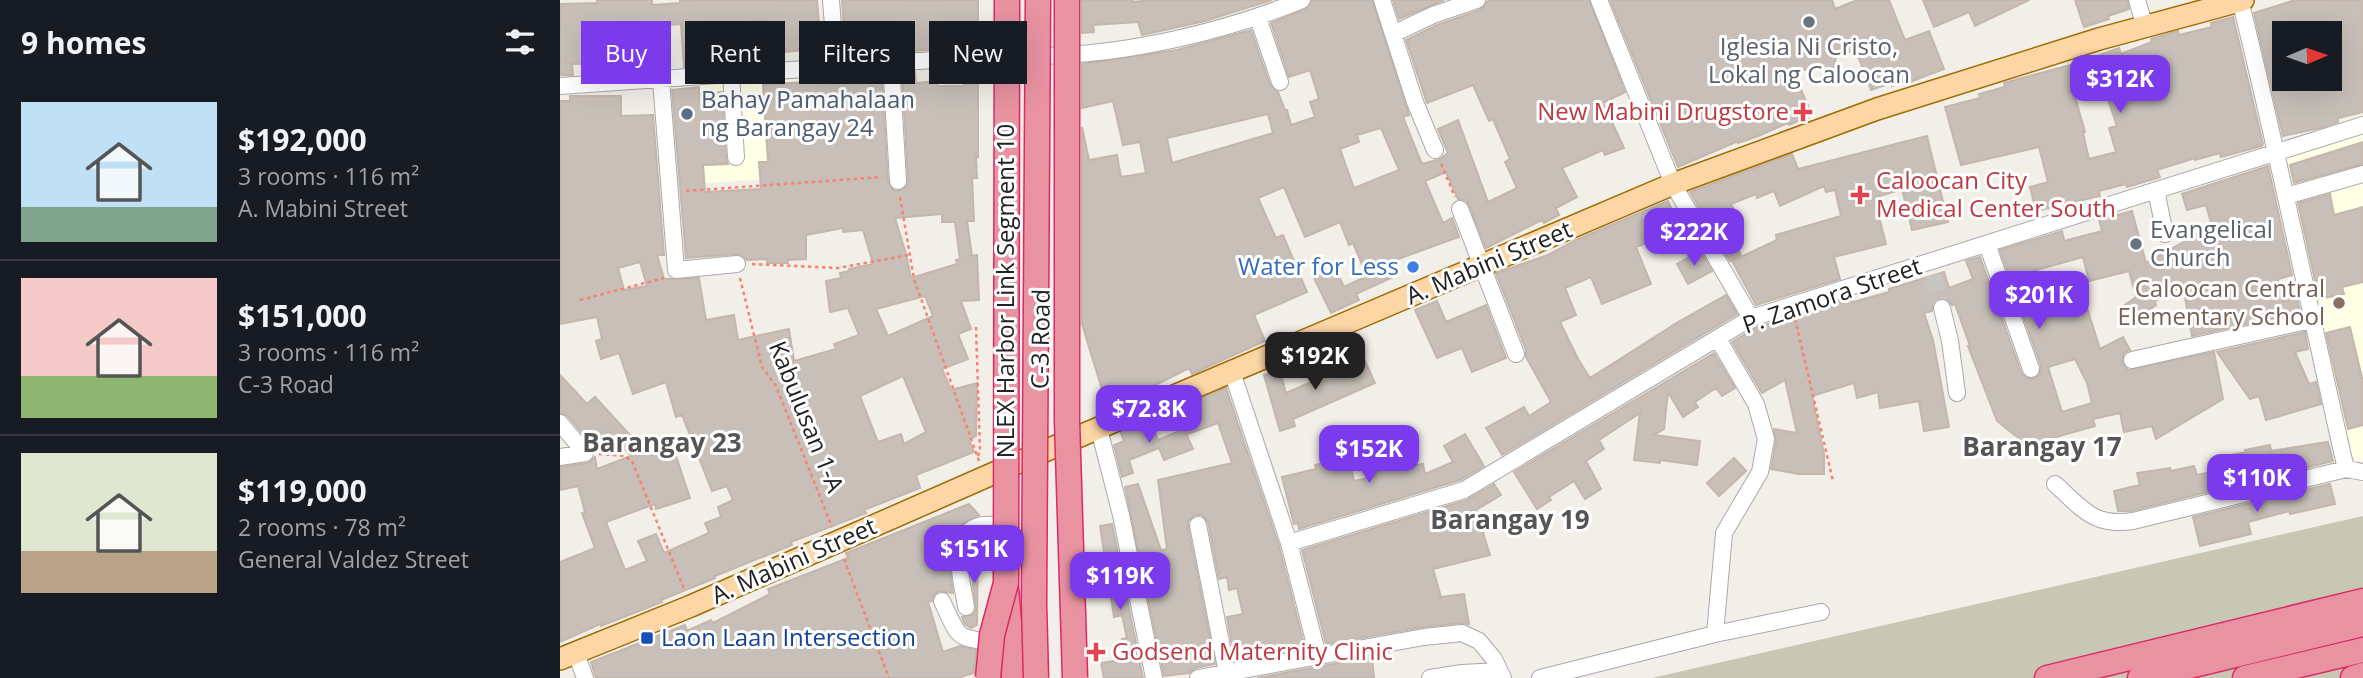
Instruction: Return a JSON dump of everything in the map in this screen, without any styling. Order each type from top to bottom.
[{"type":"highway","name":"NLEX Harbor Link Segment 10","points":[[1005,0],[1005,21]]},
{"type":"highway","name":"NLEX Harbor Link Segment 10","points":[[1036,678],[1034,604],[1038,0]]},
{"type":"highway","points":[[1067,0],[1068,421],[1075,678]]},
{"type":"highway","name":"NLEX Harbor Link Segment 10","points":[[1006,84],[1006,583]]},
{"type":"highway","points":[[988,678],[992,635],[1006,583]]},
{"type":"highway","points":[[1006,583],[1014,678]]},
{"type":"highway","points":[[2047,678],[2363,601]]},
{"type":"highway","points":[[2140,678],[2363,624]]},
{"type":"highway","points":[[2245,678],[2363,650]]},
{"type":"highway","points":[[2353,678],[2363,675]]},
{"type":"main road","name":"C-3 Road","points":[[1036,678],[1044,0]]},
{"type":"main road","name":"A. Mabini Street","points":[[568,656],[691,606],[1040,453],[1673,184],[1870,111],[2099,39],[2241,0]]},
{"type":"main road","name":"C-3 Road","points":[[1000,678],[1000,525],[992,474],[1005,84]]},
{"type":"street","points":[[831,0],[833,21]]},
{"type":"street","points":[[1044,56],[1091,55],[1222,28],[1258,18],[1302,0]]},
{"type":"street","points":[[1382,0],[1415,102],[1435,150]]},
{"type":"street","points":[[1393,34],[1433,15],[1477,0]]},
{"type":"street","points":[[1599,0],[1673,184],[1751,318]]},
{"type":"street","points":[[2137,0],[2145,27]]},
{"type":"street","points":[[2241,0],[2346,469]]},
{"type":"street","points":[[1258,18],[1280,82]]},
{"type":"street","points":[[560,86],[594,84]]},
{"type":"street","points":[[661,84],[676,270],[737,264]]},
{"type":"street","points":[[732,84],[736,157]]},
{"type":"street","points":[[892,84],[898,178]]},
{"type":"street","name":"P. Zamora Street","points":[[1289,543],[1464,490],[1751,318],[1931,269],[1987,244],[2363,125]]},
{"type":"street","points":[[2286,196],[2363,174]]},
{"type":"street","points":[[2156,190],[2165,234]]},
{"type":"street","points":[[1460,209],[1516,354]]},
{"type":"street","points":[[1987,244],[2031,369]]},
{"type":"street","points":[[1942,308],[1950,341],[1957,393]]},
{"type":"street","points":[[2133,360],[2311,320]]},
{"type":"street","points":[[1715,634],[1724,533],[1760,472],[1766,439],[1756,404],[1717,339]]},
{"type":"street","points":[[1233,372],[1289,543],[1318,656]]},
{"type":"street","points":[[560,423],[585,453]]},
{"type":"street","points":[[1100,429],[1121,515],[1154,678]]},
{"type":"street","points":[[560,457],[585,453]]},
{"type":"street","points":[[2055,484],[2093,517],[2113,524],[2133,522],[2346,469],[2363,472]]},
{"type":"street","points":[[966,607],[958,549],[977,526],[1000,525]]},
{"type":"street","points":[[1198,525],[1227,676]]},
{"type":"street","points":[[942,601],[957,634],[963,638],[1000,643]]},
{"type":"street","points":[[1540,678],[1715,634],[1821,612]]},
{"type":"street","points":[[1198,678],[1285,671],[1318,656],[1462,633],[1479,641],[1494,659],[1501,674],[1462,673],[1430,678]]},
{"type":"street","points":[[568,656],[585,678]]},
{"type":"path","points":[[1435,150],[1460,209]]},
{"type":"path","points":[[669,192],[898,178],[914,279],[977,457],[992,474]]},
{"type":"path","points":[[737,264],[838,268],[909,255]]},
{"type":"path","name":"Kabulusan 1-A","points":[[737,264],[762,367],[776,386],[889,678]]},
{"type":"path","points":[[580,300],[667,277],[676,270]]},
{"type":"path","points":[[1792,305],[1833,481]]},
{"type":"path","points":[[976,327],[977,457]]},
{"type":"path","points":[[585,453],[631,458],[691,606]]},
{"type":"shaded area","points":[[799,76],[799,84],[886,84],[891,172],[705,183],[699,84],[785,84],[785,78]]},
{"type":"shaded area","name":"Caloocan Central Elementary School","points":[[2363,132],[2363,467],[2345,449],[2284,157]]},
{"type":"shaded area","points":[[2363,516],[2363,678],[1652,678]]},
{"type":"building","points":[[597,0],[652,0],[652,5],[680,3],[680,0],[817,0],[819,21],[799,21],[799,50],[785,52],[785,21],[685,21],[684,67],[681,24],[671,25],[671,21],[581,21],[581,64],[572,64],[573,75],[560,75],[560,4],[597,3]]},
{"type":"building","points":[[842,0],[978,0],[978,21],[929,21],[929,50],[915,51],[915,21],[844,21]]},
{"type":"building","points":[[1082,0],[1272,0],[1205,21],[1142,35],[1138,22],[1093,25],[1094,32],[1082,33]]},
{"type":"building","points":[[1312,0],[1372,0],[1409,115],[1403,117],[1422,164],[1440,159],[1448,153],[1438,129],[1458,120],[1488,202],[1517,188],[1505,162],[1510,159],[1493,119],[1489,121],[1473,85],[1427,103],[1406,40],[1437,25],[1480,10],[1489,0],[1589,0],[1625,92],[1603,103],[1624,148],[1605,155],[1603,150],[1562,168],[1577,197],[1556,208],[1559,215],[1544,223],[1542,220],[1486,248],[1469,205],[1466,200],[1458,199],[1446,172],[1425,181],[1443,223],[1452,218],[1459,237],[1387,263],[1393,277],[1356,294],[1359,300],[1331,313],[1314,278],[1335,268],[1344,287],[1367,276],[1353,243],[1349,245],[1340,222],[1305,237],[1284,187],[1258,198],[1276,238],[1283,235],[1307,292],[1254,315],[1265,341],[1192,374],[1189,368],[1108,409],[1082,324],[1082,127],[1089,160],[1117,155],[1121,177],[1146,173],[1140,142],[1123,145],[1113,101],[1082,108],[1082,64],[1177,50],[1251,30],[1270,85],[1278,92],[1291,125],[1315,117],[1310,102],[1319,99],[1310,70],[1289,77],[1271,23],[1306,9]],"holes":[[[1268,114],[1273,133],[1172,163],[1167,138]],[[1381,128],[1399,170],[1354,188],[1340,149],[1359,142],[1357,135]]]},
{"type":"building","points":[[1393,0],[1444,0],[1399,19]]},
{"type":"building","points":[[1610,0],[1832,0],[1835,9],[1857,0],[1889,0],[1905,40],[1929,31],[1944,69],[1910,82],[1909,80],[1892,86],[1891,83],[1871,90],[1855,48],[1836,57],[1830,73],[1812,67],[1808,70],[1792,69],[1812,115],[1738,141],[1678,167]]},
{"type":"building","points":[[1923,0],[2029,0],[1975,26],[1969,12],[1934,27]]},
{"type":"building","points":[[2075,0],[2127,0],[2129,9],[2084,27]]},
{"type":"building","points":[[2295,0],[2363,0],[2363,112],[2338,118],[2338,122],[2320,128],[2283,136],[2272,91],[2342,91],[2342,21],[2272,21],[2272,89],[2254,13]]},
{"type":"building","points":[[2233,17],[2262,146],[2221,157],[2220,153],[2195,158],[2157,170],[2160,177],[2127,187],[2126,184],[2099,191],[2100,196],[2036,211],[2030,187],[2048,182],[2039,147],[1961,165],[1945,107],[1980,98],[1979,94],[2005,87],[2004,83],[2074,64],[2077,77],[2070,79],[2085,132],[2083,133],[2089,159],[2116,152],[2109,128],[2117,126],[2094,57],[2119,48],[2121,54],[2152,42],[2151,39],[2178,31],[2179,35],[2212,27],[2211,23]]},
{"type":"building","points":[[915,72],[916,83],[964,86],[978,84],[977,178],[972,178],[974,221],[967,221],[972,256],[977,255],[979,300],[961,301],[971,329],[958,334],[968,359],[942,369],[951,390],[977,383],[976,436],[969,440],[974,452],[916,475],[920,488],[864,510],[866,513],[791,542],[792,545],[715,576],[661,600],[662,602],[601,626],[600,624],[560,642],[560,562],[595,548],[582,513],[585,512],[578,486],[560,490],[560,467],[587,463],[595,457],[597,469],[631,456],[608,431],[593,446],[568,416],[560,413],[560,375],[587,404],[595,397],[639,445],[669,435],[690,498],[656,509],[655,504],[606,522],[625,570],[647,561],[638,541],[656,534],[664,553],[709,533],[705,523],[721,517],[718,507],[733,500],[727,486],[712,491],[682,415],[676,417],[666,382],[633,394],[619,353],[601,359],[596,341],[602,339],[597,317],[560,324],[560,101],[570,101],[570,96],[621,96],[621,116],[653,115],[664,255],[657,255],[664,279],[699,278],[706,320],[734,315],[738,340],[789,329],[794,361],[836,349],[834,344],[859,335],[848,308],[830,312],[826,281],[841,278],[840,273],[849,269],[873,264],[863,230],[843,232],[843,228],[806,235],[806,259],[787,260],[788,263],[767,263],[767,259],[747,260],[737,254],[686,258],[672,90],[699,87],[699,94],[722,92],[728,164],[703,165],[705,192],[761,189],[759,162],[768,162],[763,85],[799,82],[882,84],[888,182],[893,190],[899,191],[907,186],[908,180],[903,84],[915,84]],"holes":[[[942,214],[942,222],[955,222],[960,259],[956,260],[957,264],[911,278],[895,218]],[[640,262],[647,286],[624,290],[618,268]],[[925,296],[933,316],[888,336],[876,309]],[[903,376],[926,432],[904,444],[901,434],[878,442],[860,396]]]},
{"type":"building","points":[[1927,136],[1948,222],[1912,230],[1902,189],[1874,198],[1886,244],[1834,257],[1840,279],[1756,305],[1732,261],[1777,240],[1776,235],[1841,216],[1835,190],[1826,192],[1824,186],[1780,206],[1774,191],[1757,198],[1756,194],[1731,204],[1736,213],[1723,221],[1741,255],[1730,261],[1690,192],[1792,154],[1798,169]]},
{"type":"building","points":[[2363,142],[2363,164],[2294,183],[2290,165]]},
{"type":"building","points":[[2268,166],[2292,275],[2278,279],[2283,301],[2297,298],[2300,312],[2192,336],[2183,286],[2155,301],[2156,305],[2132,322],[2122,307],[2136,297],[2129,271],[2089,281],[2083,257],[2033,271],[2046,311],[2084,298],[2100,349],[2123,337],[2130,350],[2124,353],[2122,362],[2128,370],[2214,352],[2223,399],[2156,439],[2152,426],[2124,432],[2120,413],[2093,419],[2095,426],[2027,445],[1997,421],[1955,304],[1940,298],[1934,301],[1932,311],[1924,313],[1933,340],[1949,427],[1924,431],[1919,401],[1880,408],[1878,392],[1857,398],[1854,383],[1812,396],[1824,454],[1824,474],[1798,474],[1771,469],[1776,441],[1774,429],[1797,433],[1785,380],[1762,393],[1732,342],[1755,328],[1852,297],[1854,302],[1889,292],[1889,289],[1944,272],[1949,288],[1973,279],[1966,261],[1980,257],[2021,372],[2025,377],[2034,379],[2039,375],[2041,366],[2000,250],[2062,231],[2064,241],[2102,231],[2099,220],[2132,211],[2146,263],[2212,226],[2206,205],[2187,210],[2182,194]],"holes":[[[2075,359],[2087,383],[2092,403],[2062,412],[2048,367]]]},
{"type":"building","points":[[2330,194],[2334,215],[2363,207],[2363,282],[2342,287],[2344,294],[2319,299],[2298,203]]},
{"type":"building","points":[[1668,201],[1678,225],[1648,237],[1650,242],[1636,247],[1651,284],[1602,304],[1591,277],[1565,288],[1576,315],[1560,322],[1578,359],[1590,378],[1726,295],[1737,314],[1502,455],[1486,428],[1524,407],[1529,416],[1551,402],[1526,357],[1526,350],[1496,273],[1548,255],[1576,240]]},
{"type":"building","points":[[1700,251],[1712,271],[1688,284],[1677,264]]},
{"type":"building","points":[[1437,301],[1446,322],[1486,305],[1506,358],[1472,372],[1462,348],[1437,358],[1415,310]]},
{"type":"building","points":[[2350,327],[2363,382],[2363,425],[2348,429],[2326,333]]},
{"type":"building","points":[[2305,332],[2308,349],[2295,352],[2309,384],[2316,382],[2321,404],[2266,420],[2259,396],[2250,399],[2217,352]]},
{"type":"building","points":[[1714,353],[1735,388],[1722,396],[1716,388],[1695,402],[1698,407],[1683,417],[1668,392],[1664,429],[1654,435],[1700,441],[1697,465],[1634,460],[1640,413],[1599,440],[1604,449],[1586,461],[1601,489],[1585,499],[1574,481],[1549,497],[1551,500],[1537,509],[1514,472]]},
{"type":"building","points":[[1364,359],[1375,383],[1293,419],[1295,426],[1280,431],[1264,375],[1280,371],[1286,393]]},
{"type":"building","points":[[1226,388],[1279,546],[1305,648],[1235,661],[1227,617],[1243,614],[1237,588],[1229,590],[1227,577],[1219,579],[1208,522],[1202,515],[1195,515],[1188,521],[1188,527],[1215,664],[1195,668],[1189,673],[1164,676],[1125,487],[1138,484],[1161,550],[1167,549],[1158,480],[1232,463],[1218,423],[1188,434],[1179,408]]},
{"type":"building","points":[[1150,421],[1158,440],[1184,429],[1193,449],[1164,460],[1159,448],[1129,460],[1133,473],[1122,477],[1114,445],[1124,441],[1121,433]]},
{"type":"building","points":[[1465,434],[1484,466],[1460,480],[1299,529],[1298,523],[1294,524],[1282,477],[1316,469],[1315,465],[1349,458],[1354,481],[1376,476],[1375,472],[1423,464],[1425,474],[1453,462],[1444,446]]},
{"type":"building","points":[[2328,442],[2333,461],[2131,511],[2118,511],[2114,491],[2140,485],[2137,473],[2170,468],[2171,471],[2194,466],[2197,475],[2222,470],[2220,457],[2246,452],[2245,450],[2270,445],[2271,451]]},
{"type":"building","points":[[1734,458],[1746,471],[1719,496],[1707,483]]},
{"type":"building","points":[[1494,484],[1501,495],[1476,510],[1490,555],[1433,569],[1441,597],[1464,594],[1469,624],[1423,627],[1326,644],[1302,550],[1467,500]]},
{"type":"building","points":[[2330,484],[2335,504],[2290,514],[2290,511],[2248,522],[2251,534],[2200,546],[2193,517]]},
{"type":"building","points":[[969,504],[979,515],[960,526],[954,535],[949,563],[953,593],[938,591],[932,601],[928,602],[943,652],[960,646],[976,650],[974,673],[957,678],[596,678],[591,662],[685,625],[687,631],[711,620],[713,623],[770,594],[768,589],[848,558],[846,553]]},
{"type":"building","points":[[1112,524],[1143,678],[1104,678],[1101,663],[1126,659],[1122,639],[1127,638],[1122,615],[1114,617],[1100,526]]},
{"type":"building","points":[[978,538],[977,625],[971,628],[965,624],[962,617],[972,615],[976,610],[970,562],[972,545]]},
{"type":"building","points":[[1372,657],[1374,678],[1257,678]]},
{"type":"tunnel","points":[[1933,275],[1942,308]]},
{"type":"place","name":"Iglesia Ni Cristo, Lokal ng Caloocan","points":[[1809,22]]},
{"type":"place","name":"New Mabini Drugstore","points":[[1803,112]]},
{"type":"place","name":"Bahay Pamahalaan ng Barangay 24","points":[[687,114]]},
{"type":"place","name":"Caloocan City Medical Center South","points":[[1860,195]]},
{"type":"place","name":"Evangelical Church","points":[[2136,244]]},
{"type":"place","name":"Water for Less","points":[[1413,267]]},
{"type":"place","name":"Caloocan Central Elementary School","points":[[2339,303]]},
{"type":"place","name":"Laon Laan Intersection","points":[[647,638]]},
{"type":"place","name":"Godsend Maternity Clinic","points":[[1096,652]]},
{"type":"district","name":"Barangay 23","points":[[662,443]]},
{"type":"district","name":"Barangay 17","points":[[2042,447]]},
{"type":"district","name":"Barangay 19","points":[[1510,520]]}]
